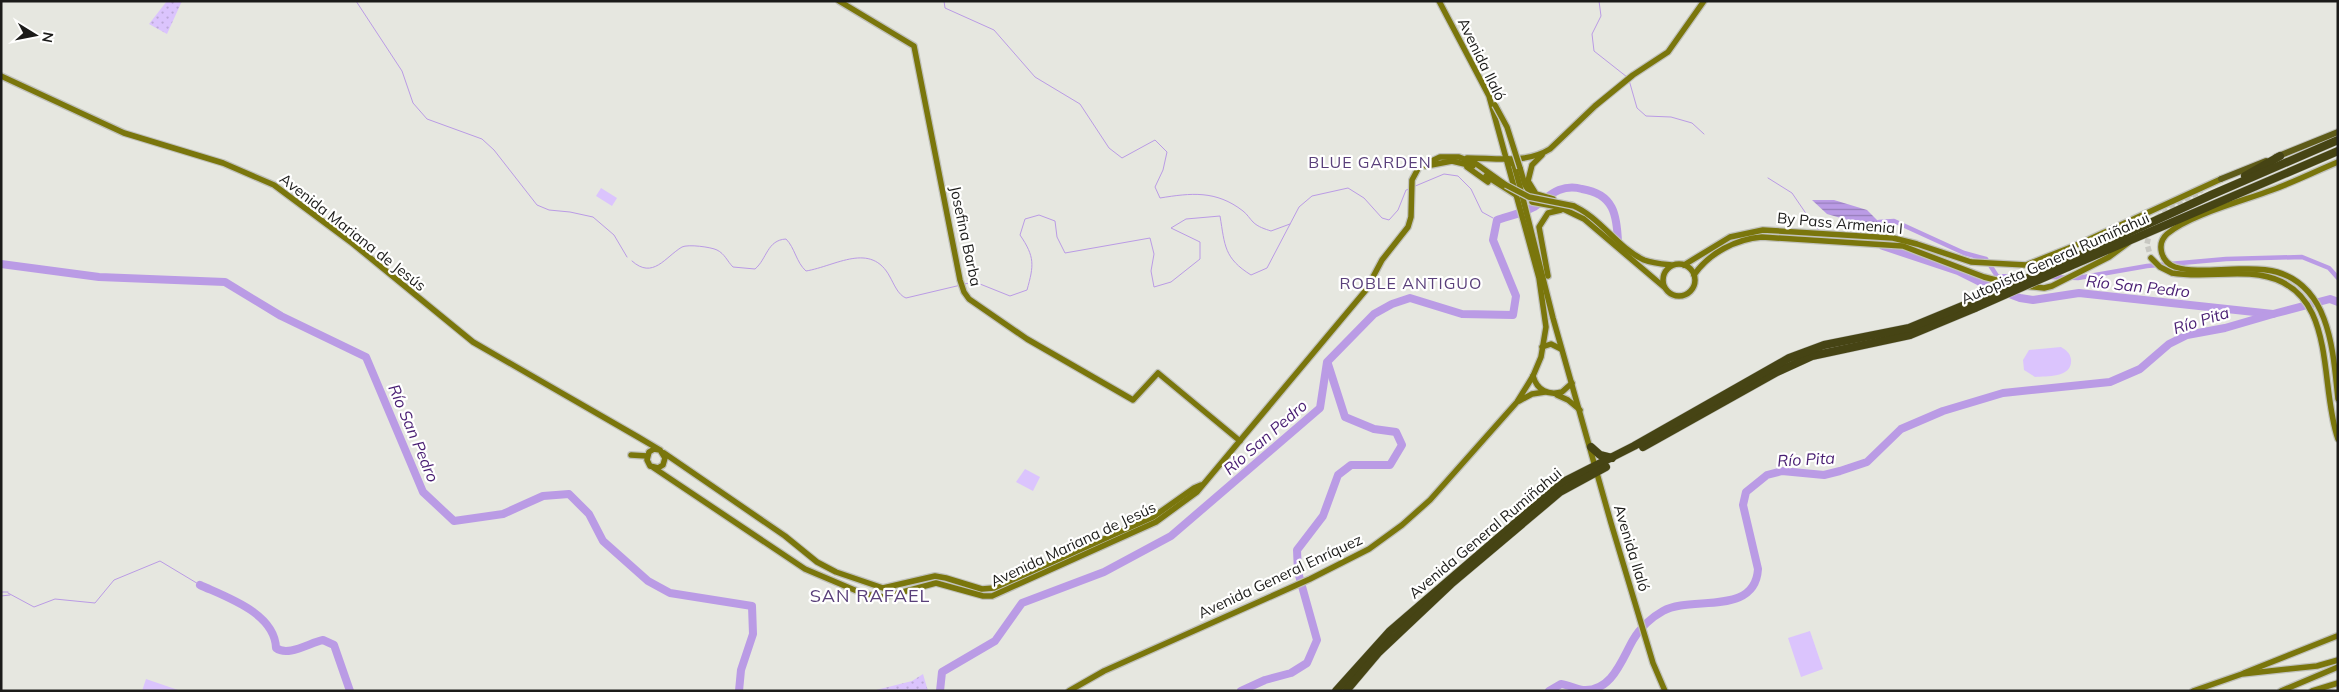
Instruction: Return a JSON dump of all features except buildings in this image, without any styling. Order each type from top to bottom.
[{"type":"highway","name":"Autopista General Rumiñahui","points":[[1777,368],[1821,353],[1910,334],[2068,264],[2211,195],[2338,140]]},
{"type":"highway","name":"Autopista General Rumiñahui","points":[[2068,264],[2136,238],[2338,150]]},
{"type":"highway","points":[[2211,195],[2280,156]]},
{"type":"highway","name":"Autopista General Rumiñahui","points":[[1777,368],[1817,347],[1909,328],[1974,305]]},
{"type":"highway","name":"Avenida General Rumiñahui","points":[[1346,691],[1379,652],[1451,584],[1560,492],[1612,458],[1777,368]]},
{"type":"highway","name":"Avenida General Rumiñahui","points":[[1336,691],[1384,637],[1468,562],[1558,486],[1597,468],[1777,368]]},
{"type":"highway","points":[[1591,447],[1600,455],[1612,458]]},
{"type":"main road","name":"Josefina Barba","points":[[839,1],[914,46],[960,280],[962,289],[969,299],[1027,339],[1134,400],[1158,373],[1240,441]]},
{"type":"main road","name":"Avenida Ilaló","points":[[1439,1],[1489,96],[1562,350]]},
{"type":"main road","points":[[1413,177],[1431,164],[1452,161],[1474,165],[1521,198],[1566,210],[1590,224],[1670,294],[1684,296],[1692,290],[1694,276],[1692,270],[1684,265],[1671,266],[1639,257],[1593,217],[1574,206],[1540,196],[1531,188],[1528,181],[1529,170],[1543,154],[1559,142],[1595,106],[1633,75],[1668,52],[1704,1]]},
{"type":"main road","name":"Avenida Mariana de Jesús","points":[[1,76],[124,132],[223,163],[274,185],[352,243],[473,342],[662,451],[785,536],[817,562],[836,572],[882,588],[937,576],[988,589],[1153,517],[1194,488],[1203,485]]},
{"type":"main road","points":[[1489,96],[1496,105],[1507,127],[1525,185],[1538,200]]},
{"type":"main road","points":[[2219,180],[2338,132]]},
{"type":"main road","points":[[1413,177],[1419,166],[1434,158],[1451,156],[1463,158],[1525,159],[1543,154]]},
{"type":"main road","points":[[1463,158],[1515,192],[1538,200],[1574,206]]},
{"type":"main road","points":[[2338,162],[2188,222],[2172,231],[2161,244],[2161,253],[2170,265],[2184,269],[2270,270],[2289,277],[2304,288],[2330,336],[2338,400]]},
{"type":"main road","points":[[1431,164],[1454,163],[1466,166],[1506,195],[1521,203]]},
{"type":"main road","name":"Avenida Mariana de Jesús","points":[[654,468],[805,569],[848,588],[879,597],[939,583],[989,596],[1156,522],[1203,485],[1366,290],[1382,260],[1406,233],[1412,211],[1413,177]]},
{"type":"main road","name":"By Pass Armenia I","points":[[1684,265],[1730,237],[1762,230],[1893,238],[1981,264],[2020,266],[2033,264],[2219,180]]},
{"type":"main road","points":[[1550,306],[1549,283],[1539,229],[1544,217],[1552,211],[1566,210]]},
{"type":"main road","name":"Avenida Ilaló","points":[[1527,224],[1545,310],[1546,328],[1542,347]]},
{"type":"main road","name":"By Pass Armenia I","points":[[1694,276],[1707,260],[1727,247],[1745,239],[1762,237],[1903,246],[1984,277],[2036,288],[2052,286],[2061,282],[2109,256],[2136,238]]},
{"type":"main road","points":[[2151,258],[2160,268],[2177,274],[2258,274],[2278,280],[2297,292],[2320,316],[2330,407],[2338,439]]},
{"type":"main road","points":[[1664,287],[1662,277],[1671,266]]},
{"type":"main road","points":[[1555,394],[1565,391],[1572,383],[1562,350],[1551,344],[1542,347],[1533,376],[1537,385],[1544,392],[1555,394],[1568,400],[1580,411]]},
{"type":"main road","name":"Avenida General Enríquez","points":[[1069,691],[1104,671],[1310,579],[1369,549],[1402,525],[1430,500],[1517,402],[1533,376]]},
{"type":"main road","name":"Avenida Ilaló","points":[[1572,383],[1643,631],[1665,691]]},
{"type":"main road","name":"Avenida General Enríquez","points":[[1517,402],[1532,394],[1544,392]]},
{"type":"main road","points":[[632,455],[647,456],[654,449],[662,451],[665,462],[661,467],[654,468],[648,463],[647,456],[642,439]]},
{"type":"main road","points":[[988,589],[989,596]]},
{"type":"main road","points":[[2193,691],[2242,674],[2337,636]]},
{"type":"main road","points":[[2242,674],[2317,666],[2338,660]]},
{"type":"main road","points":[[2280,691],[2338,667]]},
{"type":"main road","points":[[2312,691],[2338,683]]},
{"type":"shaded area","points":[[167,1],[182,1],[167,34],[149,24]]},
{"type":"shaded area","points":[[601,188],[617,198],[612,206],[596,196]]},
{"type":"shaded area","points":[[1812,200],[1834,200],[1867,210],[1879,222],[1865,225],[1827,214]]},
{"type":"shaded area","points":[[2061,347],[2068,352],[2071,359],[2071,365],[2064,373],[2035,377],[2024,370],[2023,360],[2029,350]]},
{"type":"shaded area","points":[[1025,469],[1040,477],[1033,491],[1016,482]]},
{"type":"shaded area","points":[[1810,631],[1823,669],[1801,677],[1788,638]]},
{"type":"shaded area","points":[[923,674],[928,691],[872,691],[912,681]]},
{"type":"shaded area","points":[[146,679],[181,691],[142,691]]},
{"type":"waterway","points":[[356,1],[402,71],[413,103],[427,119],[482,139],[494,150],[537,205],[549,210],[593,217],[614,235],[627,257]]},
{"type":"waterway","points":[[944,1],[945,8],[994,30],[1035,77],[1080,104],[1109,148],[1122,158],[1155,140],[1167,152],[1163,170],[1155,187],[1160,198],[1193,194],[1213,196],[1233,204],[1259,227],[1271,231],[1290,224]]},
{"type":"waterway","points":[[1599,1],[1601,16],[1592,34],[1594,51],[1627,77]]},
{"type":"waterway","points":[[1629,80],[1637,108],[1646,116],[1671,117],[1692,123],[1704,134]]},
{"type":"waterway","points":[[1413,187],[1444,174],[1458,176],[1471,189],[1482,212],[1493,218]]},
{"type":"waterway","points":[[1768,178],[1792,193],[1807,215]]},
{"type":"waterway","points":[[964,284],[975,282],[1010,296],[1027,290],[1032,261],[1031,255],[1020,235],[1025,219],[1039,215],[1055,221],[1057,237],[1065,253],[1150,238],[1154,254],[1151,271],[1154,287],[1171,282],[1200,259],[1200,242],[1171,228],[1186,219],[1220,216],[1227,250],[1235,263],[1251,275],[1267,268],[1299,207],[1312,196],[1348,188],[1364,198],[1382,218],[1389,220],[1398,210],[1406,190],[1410,189]]},
{"type":"waterway","name":"Río San Pedro","points":[[940,691],[942,672],[995,641],[1022,603],[1104,572],[1171,536],[1320,408],[1327,362],[1374,314],[1392,304],[1410,298],[1462,314],[1513,315],[1516,296],[1493,240],[1497,220],[1530,209],[1559,190],[1579,188],[1601,196],[1612,207],[1620,246]]},
{"type":"waterway","points":[[1811,220],[1820,232]]},
{"type":"waterway","points":[[1879,222],[1894,221],[1964,253],[1986,259],[1997,276],[2027,277]]},
{"type":"waterway","points":[[632,261],[639,266],[653,268],[682,247],[694,246],[717,250],[733,267],[755,269],[771,246],[780,240],[786,239],[806,271],[852,259],[863,258],[873,260],[882,266],[898,292],[906,298],[961,285]]},
{"type":"waterway","name":"Río San Pedro","points":[[1883,246],[1958,271],[1988,286],[2020,298],[2033,300],[2079,293],[2273,314],[2330,299],[2338,302]]},
{"type":"waterway","points":[[2050,277],[2078,278],[2147,266],[2226,259],[2302,257],[2329,268],[2338,278]]},
{"type":"waterway","name":"Río San Pedro","points":[[1,264],[99,277],[225,282],[281,316],[366,357],[423,492],[454,521],[503,514],[543,496],[569,494],[589,514],[603,541],[648,581],[670,593],[752,606],[753,634],[741,670],[739,691]]},
{"type":"waterway","name":"Río Pita","points":[[1549,691],[1561,684],[1583,690],[1601,686],[1615,673],[1639,631],[1663,611],[1689,604],[1720,602],[1746,594],[1754,584],[1758,569],[1743,505],[1746,492],[1767,475],[1782,471],[1824,475],[1840,471],[1867,462],[1901,429],[1943,411],[2003,393],[2110,382],[2140,369],[2169,344],[2187,335],[2225,328],[2273,314]]},
{"type":"waterway","points":[[1241,691],[1265,680],[1291,673],[1307,663],[1317,640],[1298,572],[1297,550],[1323,516],[1338,475],[1351,465],[1390,465],[1402,445],[1396,432],[1374,429],[1345,417],[1328,364]]},
{"type":"waterway","points":[[8,593],[34,607],[55,599],[95,603],[114,580],[160,561],[200,585]]},
{"type":"waterway","points":[[200,585],[235,601],[258,616],[274,636],[276,648],[286,651],[292,650],[323,640],[334,645],[350,691]]},
{"type":"waterway","points":[[1,592],[8,592]]},
{"type":"waterway","points":[[1,596],[10,595]]},
{"type":"tunnel","points":[[2156,218],[2202,190]]},
{"type":"tunnel","points":[[2150,230],[2147,244],[2151,258]]},
{"type":"district","name":"BLUE GARDEN","points":[[1370,162]]},
{"type":"district","name":"ROBLE ANTIGUO","points":[[1411,283]]},
{"type":"district","name":"SAN RAFAEL","points":[[870,595]]}]
